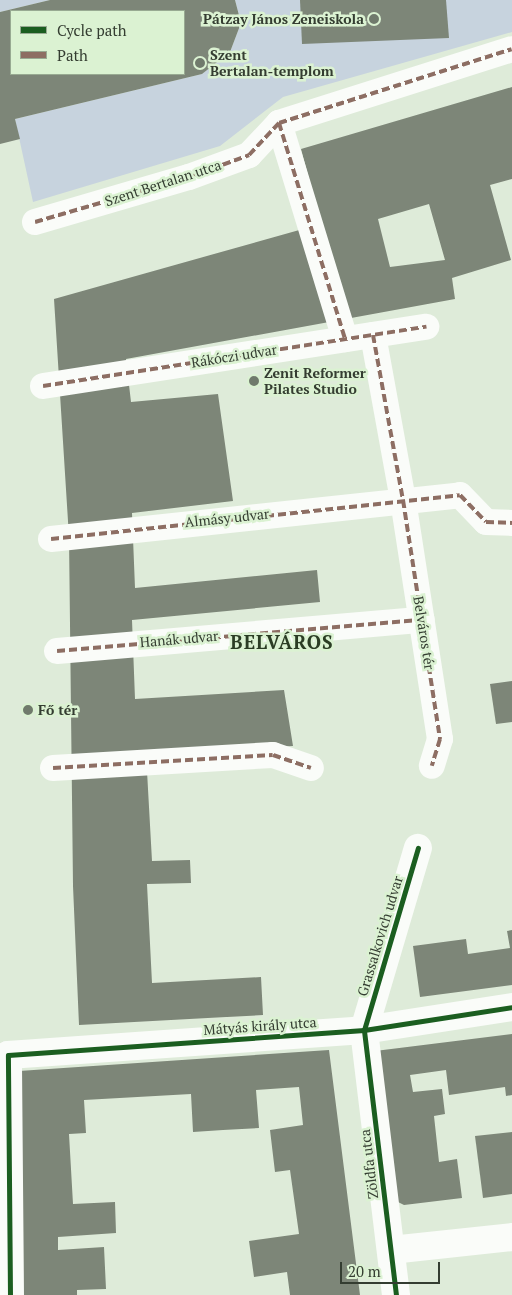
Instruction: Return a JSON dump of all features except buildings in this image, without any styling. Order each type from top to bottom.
[{"type":"street","name":"Szent Bertalan utca","points":[[35,222],[189,178],[249,155],[279,123],[512,50]]},
{"type":"street","points":[[279,123],[345,339]]},
{"type":"street","name":"Rákóczi udvar","points":[[43,386],[426,327]]},
{"type":"street","name":"Belváros tér","points":[[373,335],[403,500],[440,739],[432,766]]},
{"type":"street","points":[[403,500],[460,496],[486,522],[512,523]]},
{"type":"street","name":"Almásy udvar","points":[[51,539],[403,500]]},
{"type":"street","name":"Hanák udvar","points":[[57,652],[422,620]]},
{"type":"street","points":[[53,768],[273,755],[311,768]]},
{"type":"street","name":"Grassalkovich udvar","points":[[364,1030],[418,848]]},
{"type":"street","name":"Mátyás király utca","points":[[5,1206],[8,1055],[364,1030],[512,1007]]},
{"type":"street","name":"Zöldfa utca","points":[[364,1030],[396,1295]]},
{"type":"street","points":[[5,1206],[10,1295]]},
{"type":"street","points":[[391,1250],[512,1237]]},
{"type":"shaded area","points":[[0,0],[50,0],[0,12]]},
{"type":"shaded area","points":[[235,0],[512,0],[512,32],[283,97],[220,146],[33,202],[15,119],[202,74],[230,52],[241,23]]},
{"type":"marked path","points":[[35,222],[189,177],[249,155],[279,123],[512,49]]},
{"type":"marked path","points":[[279,123],[345,339]]},
{"type":"marked path","points":[[43,386],[426,327]]},
{"type":"marked path","points":[[373,335],[403,500],[440,739],[432,766]]},
{"type":"marked path","points":[[51,539],[460,495],[486,522],[512,523]]},
{"type":"marked path","points":[[57,651],[422,620]]},
{"type":"marked path","points":[[53,768],[273,755],[311,768]]},
{"type":"cycle path","points":[[396,1295],[364,1030],[418,848]]},
{"type":"cycle path","points":[[10,1295],[8,1055],[364,1030],[512,1007]]},
{"type":"place","name":"Pátzay János Zeneiskola","points":[[374,19]]},
{"type":"place","name":"Szent Bertalan-templom","points":[[200,63]]},
{"type":"place","name":"Zenit Reformer Pilates Studio","points":[[254,381]]},
{"type":"place","name":"Fő tér","points":[[28,710]]},
{"type":"district","name":"BELVÁROS","points":[[282,642]]}]
